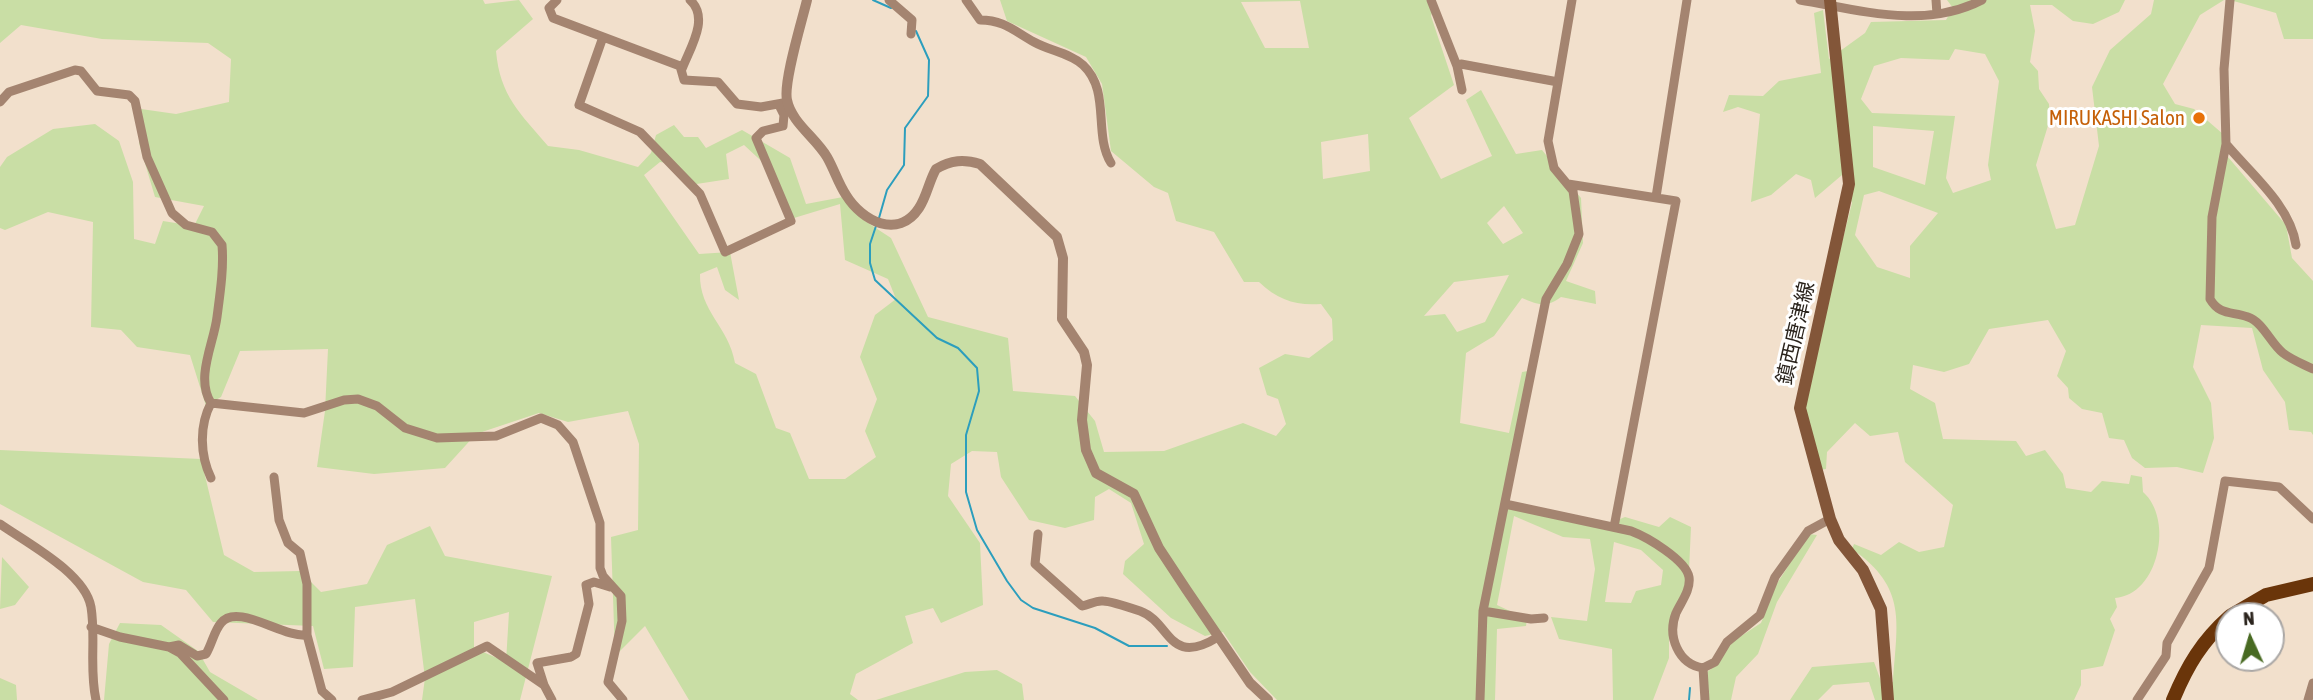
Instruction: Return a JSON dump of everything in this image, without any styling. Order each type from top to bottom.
[{"type":"main road","name":"鎮西唐津線","points":[[1831,3],[1849,184],[1800,408],[1830,519],[1839,540],[1863,570],[1881,608],[1888,700]]},
{"type":"main road","points":[[2255,602],[2266,595],[2313,584]]},
{"type":"main road","points":[[2174,700],[2187,665],[2215,630]]},
{"type":"street","points":[[557,0],[549,8],[553,18],[682,69]]},
{"type":"street","points":[[690,0],[699,13],[699,26],[682,69],[684,80],[718,82],[737,104],[783,103]]},
{"type":"street","points":[[603,37],[579,105],[640,132],[700,194],[725,252],[791,221],[756,138],[763,131],[783,126],[783,103],[807,0]]},
{"type":"street","points":[[889,0],[912,20],[911,34]]},
{"type":"street","points":[[966,0],[980,20],[1008,24],[1035,43],[1071,57],[1084,66],[1093,80],[1101,102],[1102,133],[1111,163]]},
{"type":"street","points":[[1431,0],[1457,66],[1462,90]]},
{"type":"street","points":[[1480,700],[1483,611],[1546,299],[1567,264],[1579,234],[1576,202],[1568,184],[1554,167],[1548,151],[1572,0]]},
{"type":"street","points":[[1656,197],[1687,0]]},
{"type":"street","points":[[1800,0],[1831,3],[1875,15],[1954,12],[1982,0]]},
{"type":"street","points":[[1936,0],[1937,14]]},
{"type":"street","points":[[2230,0],[2223,87],[2226,144],[2212,217],[2210,299],[2215,307],[2228,314],[2256,321],[2284,354],[2313,369]]},
{"type":"street","points":[[1457,66],[1467,64],[1558,82]]},
{"type":"street","points":[[0,102],[9,92],[75,70],[86,75],[97,91],[121,93],[135,101],[147,157],[172,213],[186,225],[212,232],[222,245],[217,319],[205,374],[205,386],[211,402],[203,436],[202,459],[211,478]]},
{"type":"street","points":[[783,103],[826,155],[845,195],[864,216],[877,223],[890,226],[911,218],[921,206],[936,169],[957,160],[980,164],[1050,227],[1057,237],[1063,258],[1062,319],[1084,352],[1087,365],[1082,420],[1086,450],[1096,473],[1134,494],[1159,548],[1250,683],[1268,700]]},
{"type":"street","points":[[2226,144],[2280,207],[2293,226],[2296,245]]},
{"type":"street","points":[[1568,184],[1676,201],[1614,527]]},
{"type":"street","points":[[211,402],[304,413],[344,400],[358,399],[377,406],[405,428],[437,438],[496,436],[534,419],[550,419],[573,442],[600,523],[600,568],[603,576],[621,596],[622,621],[608,682],[622,700]]},
{"type":"street","points":[[274,477],[279,520],[288,543],[300,553],[307,584],[307,635],[322,691],[332,700]]},
{"type":"street","points":[[2137,700],[2166,656],[2166,643],[2200,590],[2209,568],[2225,481],[2279,487],[2313,519]]},
{"type":"street","points":[[1505,504],[1614,527],[1647,537],[1686,570],[1689,584],[1675,615],[1676,645],[1678,655],[1685,662],[1703,668],[1715,662],[1727,642],[1760,615],[1775,577],[1808,531],[1830,519]]},
{"type":"street","points":[[0,524],[77,581],[89,598],[92,684],[96,700]]},
{"type":"street","points":[[1038,534],[1035,564],[1082,606],[1105,600],[1143,611],[1172,641],[1193,648],[1202,647],[1218,637]]},
{"type":"street","points":[[552,700],[537,663],[576,654],[589,604],[586,585],[594,582],[615,589]]},
{"type":"street","points":[[1483,611],[1531,619],[1544,618]]},
{"type":"street","points":[[169,647],[178,645],[197,656],[206,654],[220,623],[235,616],[254,619],[275,630],[307,635]]},
{"type":"street","points":[[91,627],[120,637],[169,647],[180,653],[224,700]]},
{"type":"street","points":[[362,700],[392,692],[487,646],[544,685]]},
{"type":"street","points":[[1703,668],[1704,700]]},
{"type":"street","points":[[2308,700],[2313,683]]},
{"type":"green space","points":[[0,0],[483,0],[485,4],[519,0],[533,19],[496,51],[498,67],[513,103],[548,146],[579,150],[638,167],[651,153],[656,135],[674,125],[684,137],[698,137],[706,148],[742,130],[790,158],[806,204],[843,197],[865,221],[891,238],[928,317],[1008,338],[1013,391],[1075,396],[1095,421],[1104,452],[1164,451],[1243,423],[1276,436],[1286,424],[1278,399],[1267,395],[1259,368],[1285,354],[1309,358],[1333,340],[1332,319],[1321,304],[1303,304],[1288,300],[1259,282],[1244,282],[1214,232],[1176,221],[1168,193],[1154,187],[1111,151],[1102,84],[1086,57],[1007,21],[1000,0],[1436,0],[1431,16],[1454,85],[1409,118],[1441,179],[1492,156],[1466,100],[1481,90],[1516,154],[1542,150],[1581,198],[1583,243],[1566,281],[1595,291],[1596,304],[1561,297],[1551,303],[1542,304],[1522,298],[1494,336],[1466,353],[1460,423],[1509,433],[1522,372],[1528,371],[1503,503],[1603,526],[1625,517],[1659,527],[1670,517],[1691,527],[1688,592],[1669,626],[1669,658],[1653,700],[1613,700],[1612,649],[1559,639],[1551,617],[1587,621],[1595,569],[1590,539],[1563,537],[1514,516],[1497,605],[1527,619],[1526,626],[1497,629],[1495,700],[1277,700],[1250,672],[1223,632],[1205,636],[1171,618],[1123,574],[1125,561],[1144,544],[1131,503],[1109,489],[1095,497],[1094,520],[1065,528],[1029,520],[1001,477],[997,452],[972,451],[951,464],[948,496],[980,543],[983,605],[941,623],[933,608],[905,616],[913,643],[856,674],[850,694],[858,700],[689,700],[645,626],[615,656],[611,537],[638,530],[639,444],[628,411],[568,422],[539,413],[476,434],[445,468],[374,474],[317,467],[325,411],[328,349],[240,351],[221,397],[206,406],[190,355],[137,347],[121,330],[91,327],[93,222],[48,212],[5,230],[0,228],[0,167],[7,157],[53,129],[95,124],[119,141],[133,182],[134,239],[155,244],[163,221],[194,226],[204,206],[155,197],[139,143],[141,109],[176,114],[229,102],[231,59],[208,43],[102,39],[21,25],[0,43]],"holes":[[[1300,1],[1309,48],[1265,48],[1241,2]],[[1368,134],[1370,171],[1323,179],[1321,142]],[[744,145],[770,169],[794,218],[840,204],[845,260],[888,279],[896,299],[875,315],[860,357],[877,399],[865,431],[876,457],[845,479],[809,479],[790,433],[776,428],[756,374],[735,363],[727,339],[704,298],[700,274],[717,267],[725,290],[739,300],[730,252],[699,254],[644,175],[660,162],[675,164],[690,185],[729,179],[726,154]],[[1504,206],[1523,233],[1503,244],[1487,223]],[[1509,275],[1485,322],[1457,332],[1445,314],[1424,316],[1454,282]],[[1614,542],[1641,550],[1663,570],[1661,585],[1636,591],[1631,603],[1605,602]]]},
{"type":"green space","points":[[1947,0],[2125,0],[2119,12],[2093,24],[2073,21],[2052,5],[2030,5],[2035,31],[2030,62],[2038,71],[2039,89],[2049,104],[2050,119],[2036,165],[2056,229],[2075,225],[2099,146],[2092,87],[2110,50],[2151,14],[2154,0],[2224,0],[2200,15],[2163,84],[2175,104],[2194,109],[2223,134],[2222,150],[2286,225],[2292,258],[2313,281],[2313,435],[2311,432],[2289,430],[2285,402],[2263,370],[2252,328],[2201,325],[2193,367],[2211,403],[2214,438],[2203,473],[2177,467],[2145,468],[2132,458],[2124,440],[2109,438],[2102,413],[2082,409],[2069,398],[2068,388],[2057,376],[2066,351],[2048,320],[1989,329],[1969,364],[1944,372],[1913,365],[1910,389],[1935,403],[1943,439],[2016,441],[2026,456],[2045,450],[2063,474],[2066,488],[2091,492],[2102,481],[2129,484],[2131,475],[2142,477],[2143,492],[2153,504],[2158,520],[2157,554],[2142,584],[2130,594],[2115,598],[2117,607],[2110,619],[2115,630],[2103,666],[2081,670],[2081,685],[2074,700],[1875,700],[1869,682],[1833,685],[1818,700],[1790,700],[1812,667],[1874,662],[1882,684],[1893,682],[1897,624],[1891,592],[1870,563],[1852,549],[1854,544],[1881,555],[1899,542],[1919,552],[1944,547],[1953,505],[1905,462],[1898,432],[1870,436],[1855,423],[1827,452],[1826,469],[1819,470],[1804,414],[1805,387],[1852,203],[1842,175],[1815,198],[1811,180],[1796,174],[1771,195],[1751,202],[1760,114],[1738,107],[1723,112],[1729,95],[1763,96],[1779,81],[1821,73],[1814,13],[1823,10],[1829,59],[1865,33],[1871,22],[1946,20],[1953,8]],"holes":[[[1955,49],[1985,54],[1999,81],[1988,165],[1991,180],[1953,193],[1946,178],[1955,116],[1872,113],[1861,99],[1874,66],[1901,58],[1949,60]],[[1873,126],[1934,131],[1925,185],[1873,167]],[[1879,191],[1938,213],[1910,246],[1910,278],[1877,267],[1855,235],[1864,195]]]},
{"type":"green space","points":[[2230,0],[2313,0],[2313,39],[2284,39],[2276,13]]},
{"type":"green space","points":[[0,450],[201,459],[224,555],[254,572],[300,571],[321,592],[367,584],[387,545],[430,526],[445,556],[552,576],[520,700],[422,700],[425,678],[415,599],[355,607],[353,667],[324,669],[313,626],[213,622],[186,590],[143,582],[0,504]],"holes":[[[509,612],[506,662],[474,648],[474,622]]]},
{"type":"green space","points":[[1809,534],[1817,535],[1777,602],[1758,654],[1736,677],[1731,700],[1708,700],[1707,672],[1718,664],[1729,644],[1761,623],[1776,585]]},
{"type":"green space","points":[[2,557],[29,587],[15,605],[0,609]]},
{"type":"green space","points":[[120,623],[161,625],[198,651],[210,672],[258,700],[104,700],[109,644]]},
{"type":"green space","points":[[997,670],[1022,684],[1024,700],[876,700],[965,672]]},
{"type":"green space","points":[[0,678],[16,685],[17,700],[0,700]]},
{"type":"waterway","points":[[873,0],[891,8]]},
{"type":"waterway","points":[[879,218],[887,190],[904,165],[905,128],[928,96],[929,60],[916,31]]},
{"type":"waterway","points":[[876,226],[870,244],[870,263],[875,280],[937,338],[958,348],[977,368],[979,391],[966,435],[966,492],[977,530],[1007,581],[1021,600],[1033,608],[1095,628],[1129,646],[1167,646]]},
{"type":"waterway","points":[[1689,700],[1690,688]]},
{"type":"place","name":"MIRUKASHI Salon","points":[[2199,118]]}]
